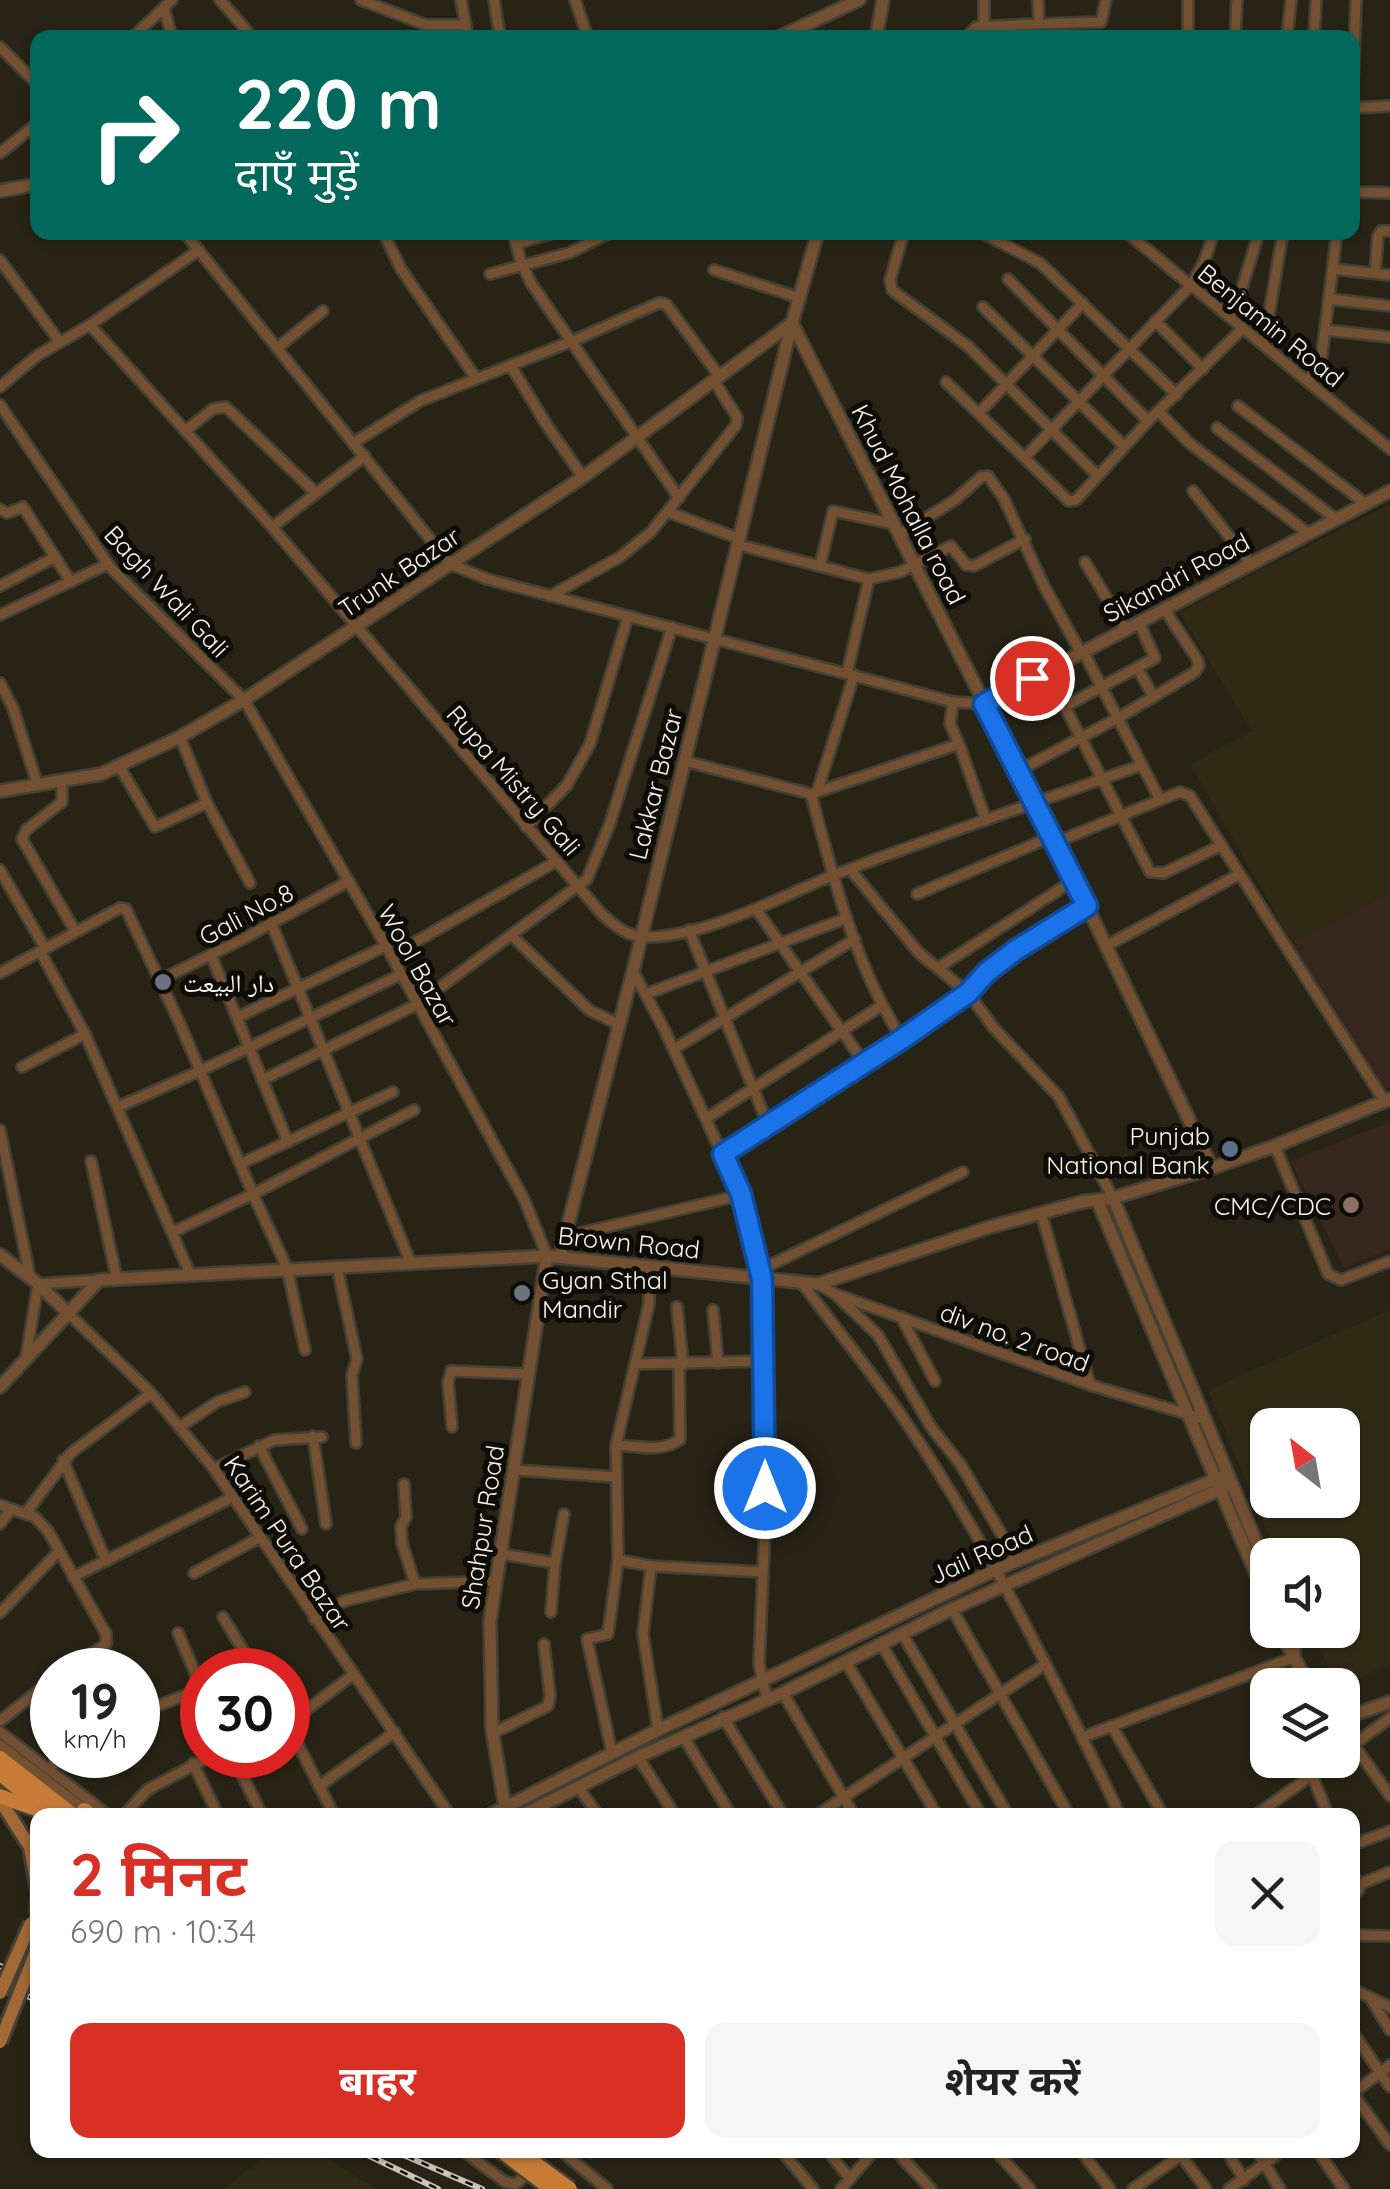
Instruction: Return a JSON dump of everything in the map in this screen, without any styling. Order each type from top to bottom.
[{"type":"main road","points":[[0,1758],[75,1808]]},
{"type":"main road","points":[[0,1774],[43,1808]]},
{"type":"main road","points":[[0,1798],[31,1808]]},
{"type":"main road","points":[[0,1798],[30,1847]]},
{"type":"main road","points":[[0,1993],[30,1925]]},
{"type":"main road","points":[[0,2042],[30,1966]]},
{"type":"main road","points":[[510,2158],[551,2189]]},
{"type":"main road","points":[[528,2158],[570,2189]]},
{"type":"street","points":[[141,30],[172,0]]},
{"type":"street","points":[[220,0],[246,30]]},
{"type":"street","points":[[362,0],[426,25],[466,25]]},
{"type":"street","points":[[461,0],[467,30]]},
{"type":"street","points":[[494,0],[499,30]]},
{"type":"street","points":[[575,0],[585,30]]},
{"type":"street","points":[[807,30],[860,0]]},
{"type":"street","points":[[880,30],[884,0]]},
{"type":"street","points":[[984,0],[984,26]]},
{"type":"street","points":[[1038,0],[1039,24]]},
{"type":"street","points":[[972,30],[984,26],[1100,22],[1106,0]]},
{"type":"street","points":[[1188,0],[1188,30]]},
{"type":"street","points":[[1235,30],[1237,0]]},
{"type":"street","points":[[1288,30],[1290,0]]},
{"type":"street","points":[[1314,30],[1316,0]]},
{"type":"street","points":[[1355,30],[1356,0]]},
{"type":"street","points":[[164,8],[170,30]]},
{"type":"street","points":[[0,47],[30,77]]},
{"type":"street","points":[[1360,108],[1390,106]]},
{"type":"street","points":[[0,153],[30,130]]},
{"type":"street","points":[[0,191],[30,185]]},
{"type":"street","points":[[1360,192],[1390,193]]},
{"type":"street","points":[[1375,273],[1378,236],[1381,231],[1390,231]]},
{"type":"street","points":[[191,240],[450,564],[488,580],[953,702],[984,704]]},
{"type":"street","points":[[387,240],[401,270],[476,378]]},
{"type":"street","points":[[515,240],[522,266],[570,342],[679,498]]},
{"type":"street","points":[[516,244],[529,240]]},
{"type":"street","points":[[490,274],[569,253],[595,240]]},
{"type":"street","points":[[792,323],[816,240]]},
{"type":"street","points":[[902,240],[890,280],[892,290],[958,338],[1098,476]]},
{"type":"street","points":[[997,240],[1030,256],[1177,395]]},
{"type":"street","name":"Benjamin Road","points":[[1136,240],[1390,450]]},
{"type":"street","points":[[1024,456],[1191,285],[1211,240]]},
{"type":"street","points":[[1233,318],[1257,240]]},
{"type":"street","points":[[1264,344],[1282,240]]},
{"type":"street","points":[[1308,381],[1322,362],[1336,240]]},
{"type":"street","points":[[0,388],[59,340],[90,325],[199,250]]},
{"type":"street","points":[[0,260],[59,340]]},
{"type":"street","points":[[1332,269],[1390,275]]},
{"type":"street","points":[[714,270],[800,298]]},
{"type":"street","points":[[1008,279],[1148,421]]},
{"type":"street","points":[[1329,299],[1390,306]]},
{"type":"street","points":[[355,442],[420,401],[662,302],[717,379],[737,417],[736,425],[652,532],[626,552],[550,596]]},
{"type":"street","points":[[979,413],[1083,303]]},
{"type":"street","points":[[983,308],[1124,446]]},
{"type":"street","points":[[277,348],[322,311]]},
{"type":"street","points":[[1156,321],[1203,369]]},
{"type":"street","name":"Trunk Bazar","points":[[0,791],[87,778],[180,736],[244,700],[583,477],[792,323]]},
{"type":"street","name":"Khud Mohalla road","points":[[792,323],[1087,906],[1212,1168]]},
{"type":"street","name":"Lakkar Bazar","points":[[553,1256],[564,1237],[634,972],[792,323]]},
{"type":"street","name":"Rupa Mistry Gali","points":[[90,325],[272,527],[612,924],[640,938]]},
{"type":"street","points":[[946,382],[1069,501],[1076,500],[1148,421],[1243,328]]},
{"type":"street","points":[[1325,330],[1390,337]]},
{"type":"street","points":[[511,366],[583,477]]},
{"type":"street","name":"Bagh Wali Gali","points":[[0,405],[108,564],[244,700]]},
{"type":"street","points":[[1238,406],[1366,504]]},
{"type":"street","points":[[186,430],[213,409],[226,407],[316,493]]},
{"type":"street","points":[[1158,412],[1189,442],[1308,532]]},
{"type":"street","points":[[1217,428],[1336,519]]},
{"type":"street","points":[[272,527],[365,456]]},
{"type":"street","points":[[820,566],[833,511],[896,529],[955,500],[986,476],[1004,499],[1044,586],[1160,800]]},
{"type":"street","points":[[1193,491],[1250,564]]},
{"type":"street","name":"Sikandri Road","points":[[984,704],[1390,491]]},
{"type":"street","points":[[0,509],[8,513],[23,507],[70,582]]},
{"type":"street","points":[[668,512],[740,542],[869,579],[886,577],[951,546],[966,565],[974,566],[1025,540]]},
{"type":"street","points":[[0,586],[55,556]]},
{"type":"street","points":[[1085,562],[1126,630]]},
{"type":"street","points":[[0,615],[108,564]]},
{"type":"street","points":[[869,579],[850,674],[814,792],[847,918],[880,1006],[902,1039]]},
{"type":"street","points":[[1018,771],[1187,678],[1199,665],[1164,610]]},
{"type":"street","points":[[526,826],[567,785],[590,744],[628,616]]},
{"type":"street","points":[[1064,707],[1155,656],[1139,623]]},
{"type":"street","points":[[262,1080],[416,1005],[579,887],[600,851],[672,627]]},
{"type":"street","points":[[1138,668],[1154,697]]},
{"type":"street","points":[[1046,672],[1153,874],[1174,870],[1220,846]]},
{"type":"street","points":[[0,683],[13,708],[38,786]]},
{"type":"street","name":"Wool Bazar","points":[[244,700],[386,946],[553,1256]]},
{"type":"street","points":[[953,702],[950,724],[986,820]]},
{"type":"street","points":[[180,736],[207,803],[250,883]]},
{"type":"street","points":[[684,761],[814,792],[959,744]]},
{"type":"street","points":[[640,938],[674,935],[756,909],[850,869],[1142,764]]},
{"type":"street","points":[[118,766],[154,827],[207,803]]},
{"type":"street","points":[[62,782],[62,802],[26,830],[22,839],[75,931]]},
{"type":"street","points":[[917,894],[1180,792],[1187,794],[1387,1101]]},
{"type":"street","points":[[391,956],[557,861]]},
{"type":"street","points":[[850,869],[901,932],[968,993],[1068,1110],[1112,1198],[1201,1418],[1250,1555]]},
{"type":"street","points":[[0,870],[84,1034],[191,1276]]},
{"type":"street","points":[[1106,946],[1238,875]]},
{"type":"street","points":[[938,968],[1074,880]]},
{"type":"street","name":"Gali No.8","points":[[160,980],[349,882]]},
{"type":"street","points":[[723,1154],[902,1039],[968,993],[1016,950],[1087,906]]},
{"type":"street","points":[[0,973],[120,908],[126,909],[287,1268],[305,1350]]},
{"type":"street","points":[[756,909],[865,1064]]},
{"type":"street","points":[[646,994],[847,918]]},
{"type":"street","points":[[272,924],[410,1261]]},
{"type":"street","points":[[689,930],[768,1125]]},
{"type":"street","points":[[510,935],[589,1010],[620,1025]]},
{"type":"street","points":[[674,1050],[855,939]]},
{"type":"street","points":[[238,1018],[386,946]]},
{"type":"street","points":[[211,956],[288,1142]]},
{"type":"street","points":[[634,972],[741,1194],[761,1275],[763,1572],[759,1664],[767,1699]]},
{"type":"street","points":[[118,1107],[400,975]]},
{"type":"street","points":[[707,1118],[880,1006]]},
{"type":"street","points":[[22,1067],[84,1034]]},
{"type":"street","points":[[240,1164],[393,1092]]},
{"type":"street","name":"Brown Road","points":[[99,1280],[553,1256],[818,1284],[990,1227],[1112,1198],[1212,1168],[1387,1101]]},
{"type":"street","points":[[173,1232],[414,1110]]},
{"type":"street","points":[[0,1130],[34,1280],[26,1358]]},
{"type":"street","points":[[1275,1146],[1328,1274],[1342,1280],[1390,1262]]},
{"type":"street","points":[[91,1162],[117,1280]]},
{"type":"street","points":[[761,1275],[962,1172]]},
{"type":"street","points":[[564,1237],[741,1194]]},
{"type":"street","points":[[1098,1200],[1184,1412],[1251,1538]]},
{"type":"street","points":[[1042,1216],[1090,1385]]},
{"type":"street","points":[[0,1255],[34,1280],[69,1314]]},
{"type":"street","name":"Shahpur Road","points":[[505,1807],[493,1733],[490,1621],[528,1374],[553,1256]]},
{"type":"street","points":[[336,1267],[356,1359],[352,1375],[356,1443]]},
{"type":"street","points":[[612,1753],[587,1640],[608,1634],[618,1560],[616,1445],[649,1304],[649,1267]]},
{"type":"street","points":[[34,1280],[99,1280]]},
{"type":"street","points":[[0,1387],[99,1280]]},
{"type":"street","points":[[802,1283],[898,1410],[995,1570],[1117,1808]]},
{"type":"street","name":"div no. 2 road","points":[[818,1284],[835,1294],[1090,1385],[1201,1418]]},
{"type":"street","points":[[835,1294],[878,1335],[930,1427],[961,1465],[1017,1561]]},
{"type":"street","points":[[616,1445],[664,1448],[676,1444],[681,1433],[677,1307]]},
{"type":"street","points":[[713,1310],[718,1363]]},
{"type":"street","name":"Karim Pura Bazar","points":[[69,1314],[181,1426],[445,1808]]},
{"type":"street","points":[[901,1318],[934,1381]]},
{"type":"street","points":[[634,1364],[764,1360]]},
{"type":"street","points":[[452,1427],[448,1382],[452,1371],[528,1374]]},
{"type":"street","points":[[181,1426],[217,1402],[245,1392]]},
{"type":"street","points":[[26,1513],[63,1460],[151,1394]]},
{"type":"street","points":[[214,1470],[259,1446],[285,1438],[318,1437],[326,1524]]},
{"type":"street","points":[[259,1446],[302,1529]]},
{"type":"street","points":[[63,1460],[106,1561]]},
{"type":"street","points":[[514,1470],[616,1477]]},
{"type":"street","name":"Jail Road","points":[[505,1807],[995,1570],[1222,1482]]},
{"type":"street","name":"Jail Road","points":[[549,1808],[638,1756],[784,1692],[1222,1482]]},
{"type":"street","points":[[404,1484],[406,1517],[401,1525],[402,1543],[415,1584]]},
{"type":"street","points":[[73,1577],[233,1496]]},
{"type":"street","points":[[0,1505],[40,1522],[108,1641],[98,1648]]},
{"type":"street","points":[[0,1524],[12,1509]]},
{"type":"street","points":[[551,1612],[564,1514]]},
{"type":"street","points":[[194,1574],[259,1538]]},
{"type":"street","points":[[1070,1538],[1076,1553]]},
{"type":"street","points":[[0,1613],[59,1550]]},
{"type":"street","points":[[500,1554],[556,1563]]},
{"type":"street","points":[[618,1560],[650,1566],[763,1572]]},
{"type":"street","points":[[650,1566],[642,1634],[658,1730]]},
{"type":"street","points":[[314,1620],[344,1601],[415,1584],[496,1580]]},
{"type":"street","points":[[952,1609],[1065,1808]]},
{"type":"street","points":[[223,1617],[241,1648]]},
{"type":"street","points":[[178,1633],[184,1648]]},
{"type":"street","points":[[903,1635],[1004,1808]]},
{"type":"street","points":[[493,1733],[548,1706],[544,1644]]},
{"type":"street","points":[[882,1646],[977,1808]]},
{"type":"street","points":[[1290,1648],[1301,1668]]},
{"type":"street","points":[[1294,1648],[1295,1656]]},
{"type":"street","points":[[1083,1737],[1295,1656]]},
{"type":"street","points":[[846,1662],[933,1808]]},
{"type":"street","points":[[827,1808],[1044,1665]]},
{"type":"street","points":[[310,1707],[354,1674]]},
{"type":"street","points":[[784,1692],[850,1808]]},
{"type":"street","points":[[0,1722],[30,1698]]},
{"type":"street","points":[[1360,1712],[1389,1710]]},
{"type":"street","points":[[1360,1738],[1389,1710]]},
{"type":"street","points":[[723,1717],[778,1808]]},
{"type":"street","points":[[1112,1726],[1159,1808]]},
{"type":"street","points":[[0,1732],[30,1755]]},
{"type":"street","points":[[319,1786],[395,1732]]},
{"type":"street","points":[[683,1736],[727,1808]]},
{"type":"street","points":[[0,1746],[76,1808]]},
{"type":"street","points":[[1360,1753],[1390,1796]]},
{"type":"street","points":[[638,1756],[671,1808]]},
{"type":"street","points":[[310,1768],[330,1808]]},
{"type":"street","points":[[130,1808],[147,1790],[180,1771]]},
{"type":"street","points":[[60,1778],[99,1808]]},
{"type":"street","points":[[200,1778],[215,1808]]},
{"type":"street","points":[[244,1778],[258,1808]]},
{"type":"street","points":[[1266,1808],[1308,1778]]},
{"type":"street","points":[[1313,1778],[1325,1808]]},
{"type":"street","points":[[578,1788],[593,1808]]},
{"type":"street","points":[[1360,1842],[1390,1831]]},
{"type":"street","points":[[1360,1883],[1390,1872]]},
{"type":"street","points":[[1360,1935],[1390,1936]]},
{"type":"street","points":[[1360,1993],[1390,2007]]},
{"type":"street","points":[[1371,1998],[1390,2030]]},
{"type":"street","points":[[1360,2043],[1390,2086]]},
{"type":"street","points":[[1360,2088],[1390,2065]]},
{"type":"street","points":[[1360,2103],[1390,2145]]},
{"type":"street","points":[[473,2158],[505,2182],[515,2184],[539,2158]]},
{"type":"street","points":[[569,2158],[606,2189]]},
{"type":"street","points":[[788,2158],[814,2189]]},
{"type":"street","points":[[833,2158],[850,2180]]},
{"type":"street","points":[[842,2189],[869,2158]]},
{"type":"street","points":[[902,2158],[931,2189]]},
{"type":"street","points":[[1002,2158],[1030,2189]]},
{"type":"street","points":[[1086,2158],[1110,2189]]},
{"type":"street","points":[[1133,2189],[1173,2158]]},
{"type":"street","points":[[1183,2158],[1206,2189]]},
{"type":"street","points":[[1231,2158],[1244,2180]]},
{"type":"street","points":[[1260,2158],[1280,2189]]},
{"type":"street","points":[[1230,2189],[1272,2158]]},
{"type":"street","points":[[1323,2158],[1344,2189]]},
{"type":"shaded area","points":[[1390,504],[1390,892],[1293,944],[1190,764],[1252,731],[1179,612]]},
{"type":"shaded area","points":[[1390,892],[1390,1088],[1384,1092],[1293,944]]},
{"type":"shaded area","name":"CMC/CDC","points":[[1390,1122],[1390,1249],[1344,1268],[1290,1161]]},
{"type":"shaded area","points":[[1390,1310],[1390,1664],[1360,1678],[1360,1668],[1329,1668],[1318,1648],[1360,1648],[1360,1538],[1270,1538],[1262,1518],[1360,1518],[1360,1408],[1250,1408],[1250,1490],[1208,1390]]},
{"type":"shaded area","points":[[263,2158],[327,2158],[376,2189],[223,2189]]},
{"type":"railway","points":[[0,1966],[30,1980]]},
{"type":"railway","points":[[0,1983],[30,1997]]},
{"type":"railway","points":[[374,2158],[438,2189]]},
{"type":"railway","points":[[410,2158],[482,2189]]},
{"type":"place","name":"دار البیعت","points":[[163,982]]},
{"type":"place","name":"Punjab National Bank","points":[[1230,1149]]},
{"type":"place","name":"CMC/CDC","points":[[1351,1205]]},
{"type":"place","name":"Gyan Sthal Mandir","points":[[522,1293]]},
{"type":"route","points":[[765,1488],[762,1279],[741,1194],[723,1154],[902,1039],[968,993],[1016,950],[1087,906],[984,704],[1032,678]]}]
